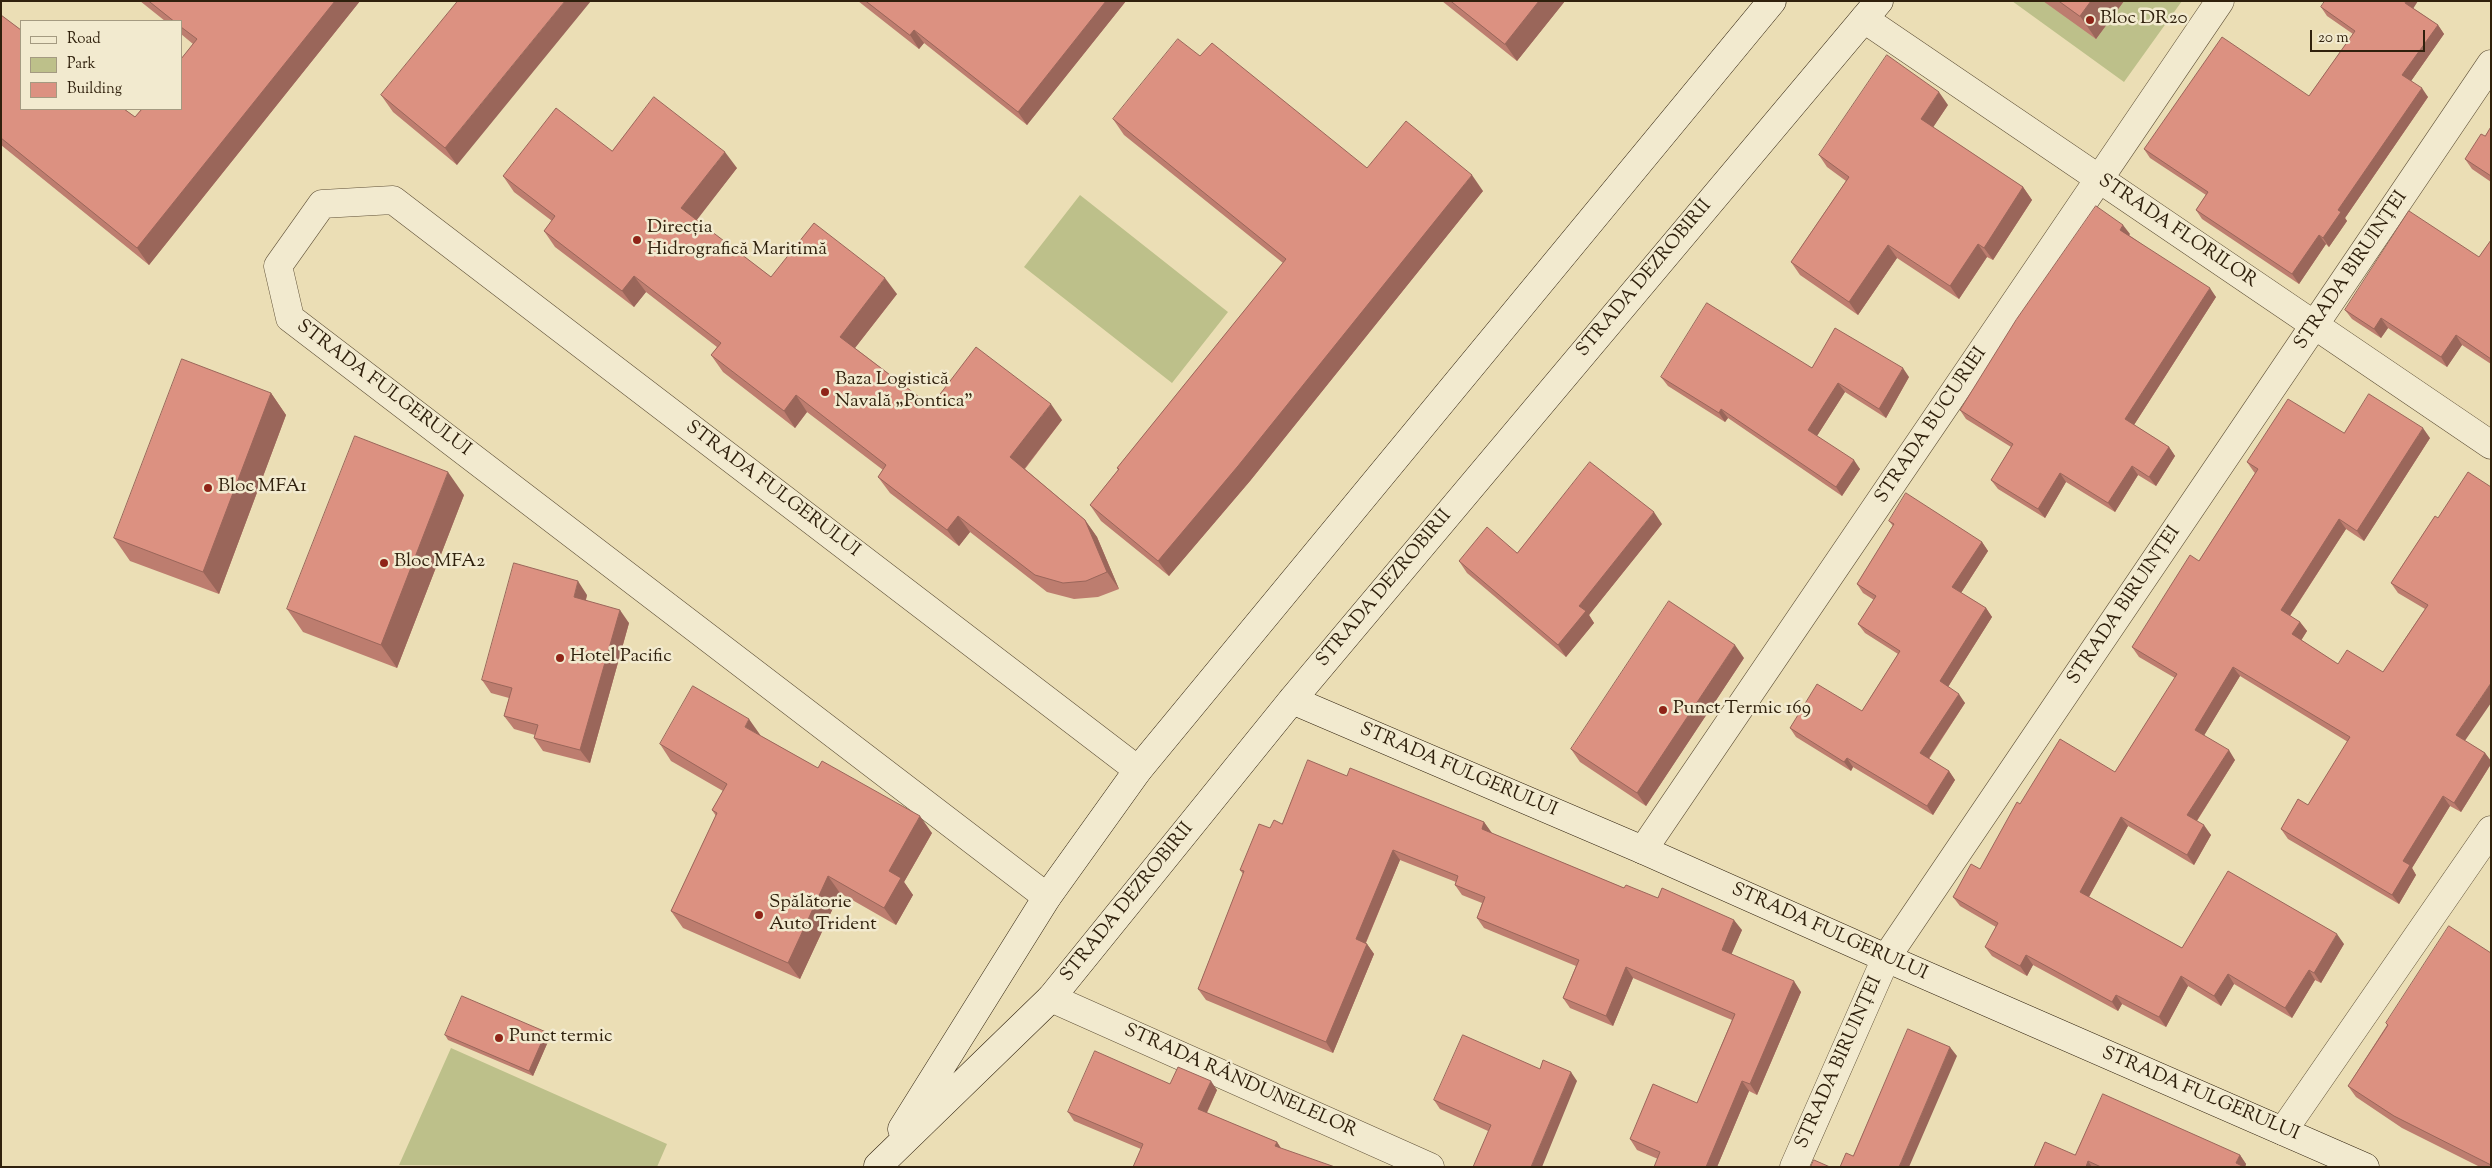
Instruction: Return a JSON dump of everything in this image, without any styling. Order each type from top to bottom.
[{"type":"street","name":"STRADA DEZROBIRII","points":[[878,1166],[1047,897],[1138,770],[1772,1]]},
{"type":"street","name":"STRADA BUCURIEI","points":[[1643,850],[2220,1]]},
{"type":"street","name":"STRADA DEZROBIRII","points":[[878,1166],[1051,998],[1292,700],[1872,10]]},
{"type":"street","name":"STRADA FLORILOR","points":[[1872,10],[2100,179],[2491,445]]},
{"type":"street","name":"STRADA BIRUINȚEI","points":[[1794,1167],[1886,958],[2491,64]]},
{"type":"street","name":"STRADA FULGERULUI","points":[[1047,897],[290,318],[278,266],[322,204],[393,200],[1138,770]]},
{"type":"street","name":"STRADA FULGERULUI","points":[[1292,700],[1643,850],[2365,1167]]},
{"type":"street","points":[[2283,1130],[2491,830]]},
{"type":"street","name":"STRADA RÂNDUNELELOR","points":[[1051,998],[1430,1167]]},
{"type":"green space","points":[[2012,1],[2182,1],[2124,82]]},
{"type":"green space","points":[[1080,195],[1228,312],[1172,383],[1024,267]]},
{"type":"green space","points":[[451,1048],[667,1144],[657,1167],[399,1165]]},
{"type":"building","points":[[149,1],[335,1],[137,248],[1,138],[1,15],[20,29],[20,110],[125,110],[135,117],[141,110],[182,110],[182,58],[197,39],[182,28],[182,20],[173,20]]},
{"type":"building","points":[[458,1],[565,1],[445,148],[381,95]]},
{"type":"building","points":[[866,1],[1106,1],[1018,112],[914,30],[910,35]]},
{"type":"building","points":[[1451,1],[1539,1],[1505,44]]},
{"type":"building","points":[[2059,1],[2091,1],[2080,16]]},
{"type":"building","points":[[2325,1],[2406,1],[2405,3],[2438,25],[2402,75],[2422,88],[2338,210],[2341,212],[2323,238],[2319,235],[2292,274],[2196,210],[2208,192],[2144,149],[2222,37],[2309,96],[2355,31],[2321,7]]},
{"type":"building","points":[[1178,39],[1200,56],[1212,43],[1367,168],[1406,121],[1472,175],[1238,466],[1158,561],[1090,505],[1119,469],[1117,468],[1286,259],[1113,119]]},
{"type":"building","points":[[1887,55],[1939,92],[1921,119],[2023,187],[1984,248],[1978,244],[1950,286],[1888,245],[1849,302],[1791,262],[1849,177],[1819,155]]},
{"type":"building","points":[[654,97],[725,152],[681,208],[771,277],[814,223],[885,278],[840,337],[931,406],[976,347],[1051,404],[1010,457],[1085,520],[1107,572],[1086,581],[1063,583],[1035,575],[958,516],[947,530],[878,477],[886,465],[796,395],[784,411],[711,355],[721,343],[634,276],[622,291],[544,231],[555,216],[503,176],[556,108],[612,151]]},
{"type":"building","points":[[2491,127],[2491,176],[2465,159],[2481,134],[2485,136]]},
{"type":"building","points":[[2096,206],[2123,225],[2120,230],[2210,288],[2125,419],[2169,447],[2149,477],[2132,466],[2108,503],[2060,473],[2038,509],[1991,480],[2013,444],[1960,410],[2016,320]]},
{"type":"building","points":[[2409,211],[2479,257],[2491,240],[2491,359],[2456,335],[2441,357],[2381,318],[2374,329],[2345,310]]},
{"type":"building","points":[[1707,303],[1812,368],[1835,328],[1903,368],[1879,409],[1838,383],[1808,430],[1854,460],[1836,487],[1721,409],[1719,413],[1661,377]]},
{"type":"building","name":"Bloc MFA1","points":[[182,359],[271,393],[203,572],[114,538]]},
{"type":"building","points":[[2369,394],[2423,428],[2357,531],[2339,519],[2281,610],[2300,622],[2292,634],[2338,664],[2347,650],[2383,672],[2428,605],[2391,583],[2435,516],[2438,518],[2468,472],[2491,487],[2491,683],[2456,735],[2485,753],[2454,803],[2443,796],[2403,861],[2410,865],[2392,895],[2281,829],[2298,799],[2308,805],[2350,737],[2233,667],[2195,730],[2229,750],[2187,815],[2204,825],[2187,855],[2121,817],[2080,892],[2182,948],[2228,871],[2337,934],[2314,973],[2309,970],[2285,1008],[2228,974],[2214,996],[2181,976],[2159,1017],[2116,995],[2112,1002],[2026,955],[2020,966],[1985,947],[1998,923],[1953,897],[1971,864],[1980,869],[2017,802],[2020,804],[2060,739],[2115,772],[2177,674],[2132,647],[2190,555],[2199,561],[2258,469],[2247,462],[2288,399],[2344,433]]},
{"type":"building","name":"Bloc MFA2","points":[[355,436],[448,472],[381,645],[287,609]]},
{"type":"building","points":[[1590,462],[1654,512],[1579,606],[1586,611],[1558,645],[1459,561],[1487,527],[1517,553]]},
{"type":"building","points":[[1906,493],[1982,542],[1952,587],[1986,608],[1940,681],[1959,694],[1920,753],[1949,771],[1927,806],[1847,758],[1844,762],[1790,728],[1817,684],[1862,711],[1900,651],[1858,624],[1876,596],[1857,584],[1894,524],[1889,521]]},
{"type":"building","name":"Hotel Pacific","points":[[514,563],[578,581],[574,597],[620,610],[580,750],[534,738],[538,725],[504,716],[512,688],[482,680]]},
{"type":"building","name":"Punct Termic 169","points":[[1669,601],[1735,645],[1637,793],[1571,749]]},
{"type":"building","points":[[693,686],[749,719],[745,727],[818,768],[822,761],[920,816],[889,871],[901,878],[884,908],[828,876],[788,963],[671,911],[717,813],[712,810],[727,784],[660,744]]},
{"type":"building","points":[[1308,760],[1347,776],[1350,768],[1484,822],[1482,829],[1624,888],[1626,885],[1658,898],[1662,888],[1734,920],[1722,950],[1794,981],[1750,1084],[1742,1081],[1706,1167],[1654,1167],[1660,1152],[1630,1139],[1653,1084],[1697,1103],[1735,1014],[1626,967],[1606,1016],[1563,998],[1579,960],[1477,918],[1485,897],[1455,885],[1458,876],[1393,850],[1356,939],[1367,944],[1326,1042],[1198,989],[1244,871],[1240,870],[1259,824],[1270,828],[1274,820],[1282,824]]},
{"type":"building","points":[[2449,926],[2491,953],[2491,1165],[2394,1116],[2348,1086]]},
{"type":"building","name":"Punct termic","points":[[462,996],[546,1032],[529,1071],[445,1035]]},
{"type":"building","points":[[1908,1029],[1950,1047],[1899,1167],[1840,1167],[1846,1153],[1853,1156]]},
{"type":"building","points":[[1463,1035],[1540,1069],[1543,1060],[1571,1072],[1531,1167],[1473,1167],[1491,1125],[1434,1100]]},
{"type":"building","points":[[1095,1051],[1170,1084],[1178,1067],[1211,1081],[1198,1109],[1277,1142],[1275,1146],[1335,1167],[1133,1167],[1143,1144],[1068,1112]]},
{"type":"building","points":[[2103,1094],[2240,1155],[2236,1163],[2244,1167],[2101,1167],[2088,1161],[2086,1167],[2034,1167],[2045,1142],[2075,1155]]},
{"type":"building","points":[[1814,1160],[1830,1167],[1811,1167]]},
{"type":"place","name":"Bloc DR20","points":[[2090,20]]},
{"type":"place","name":"Direcția Hidrografică Maritimă","points":[[637,240]]},
{"type":"place","name":"Baza Logistică Navală „Pontica”","points":[[825,392]]},
{"type":"place","name":"Bloc MFA1","points":[[208,488]]},
{"type":"place","name":"Bloc MFA2","points":[[384,563]]},
{"type":"place","name":"Hotel Pacific","points":[[560,658]]},
{"type":"place","name":"Punct Termic 169","points":[[1663,710]]},
{"type":"place","name":"Spălătorie Auto Trident","points":[[759,915]]},
{"type":"place","name":"Punct termic","points":[[499,1038]]}]
